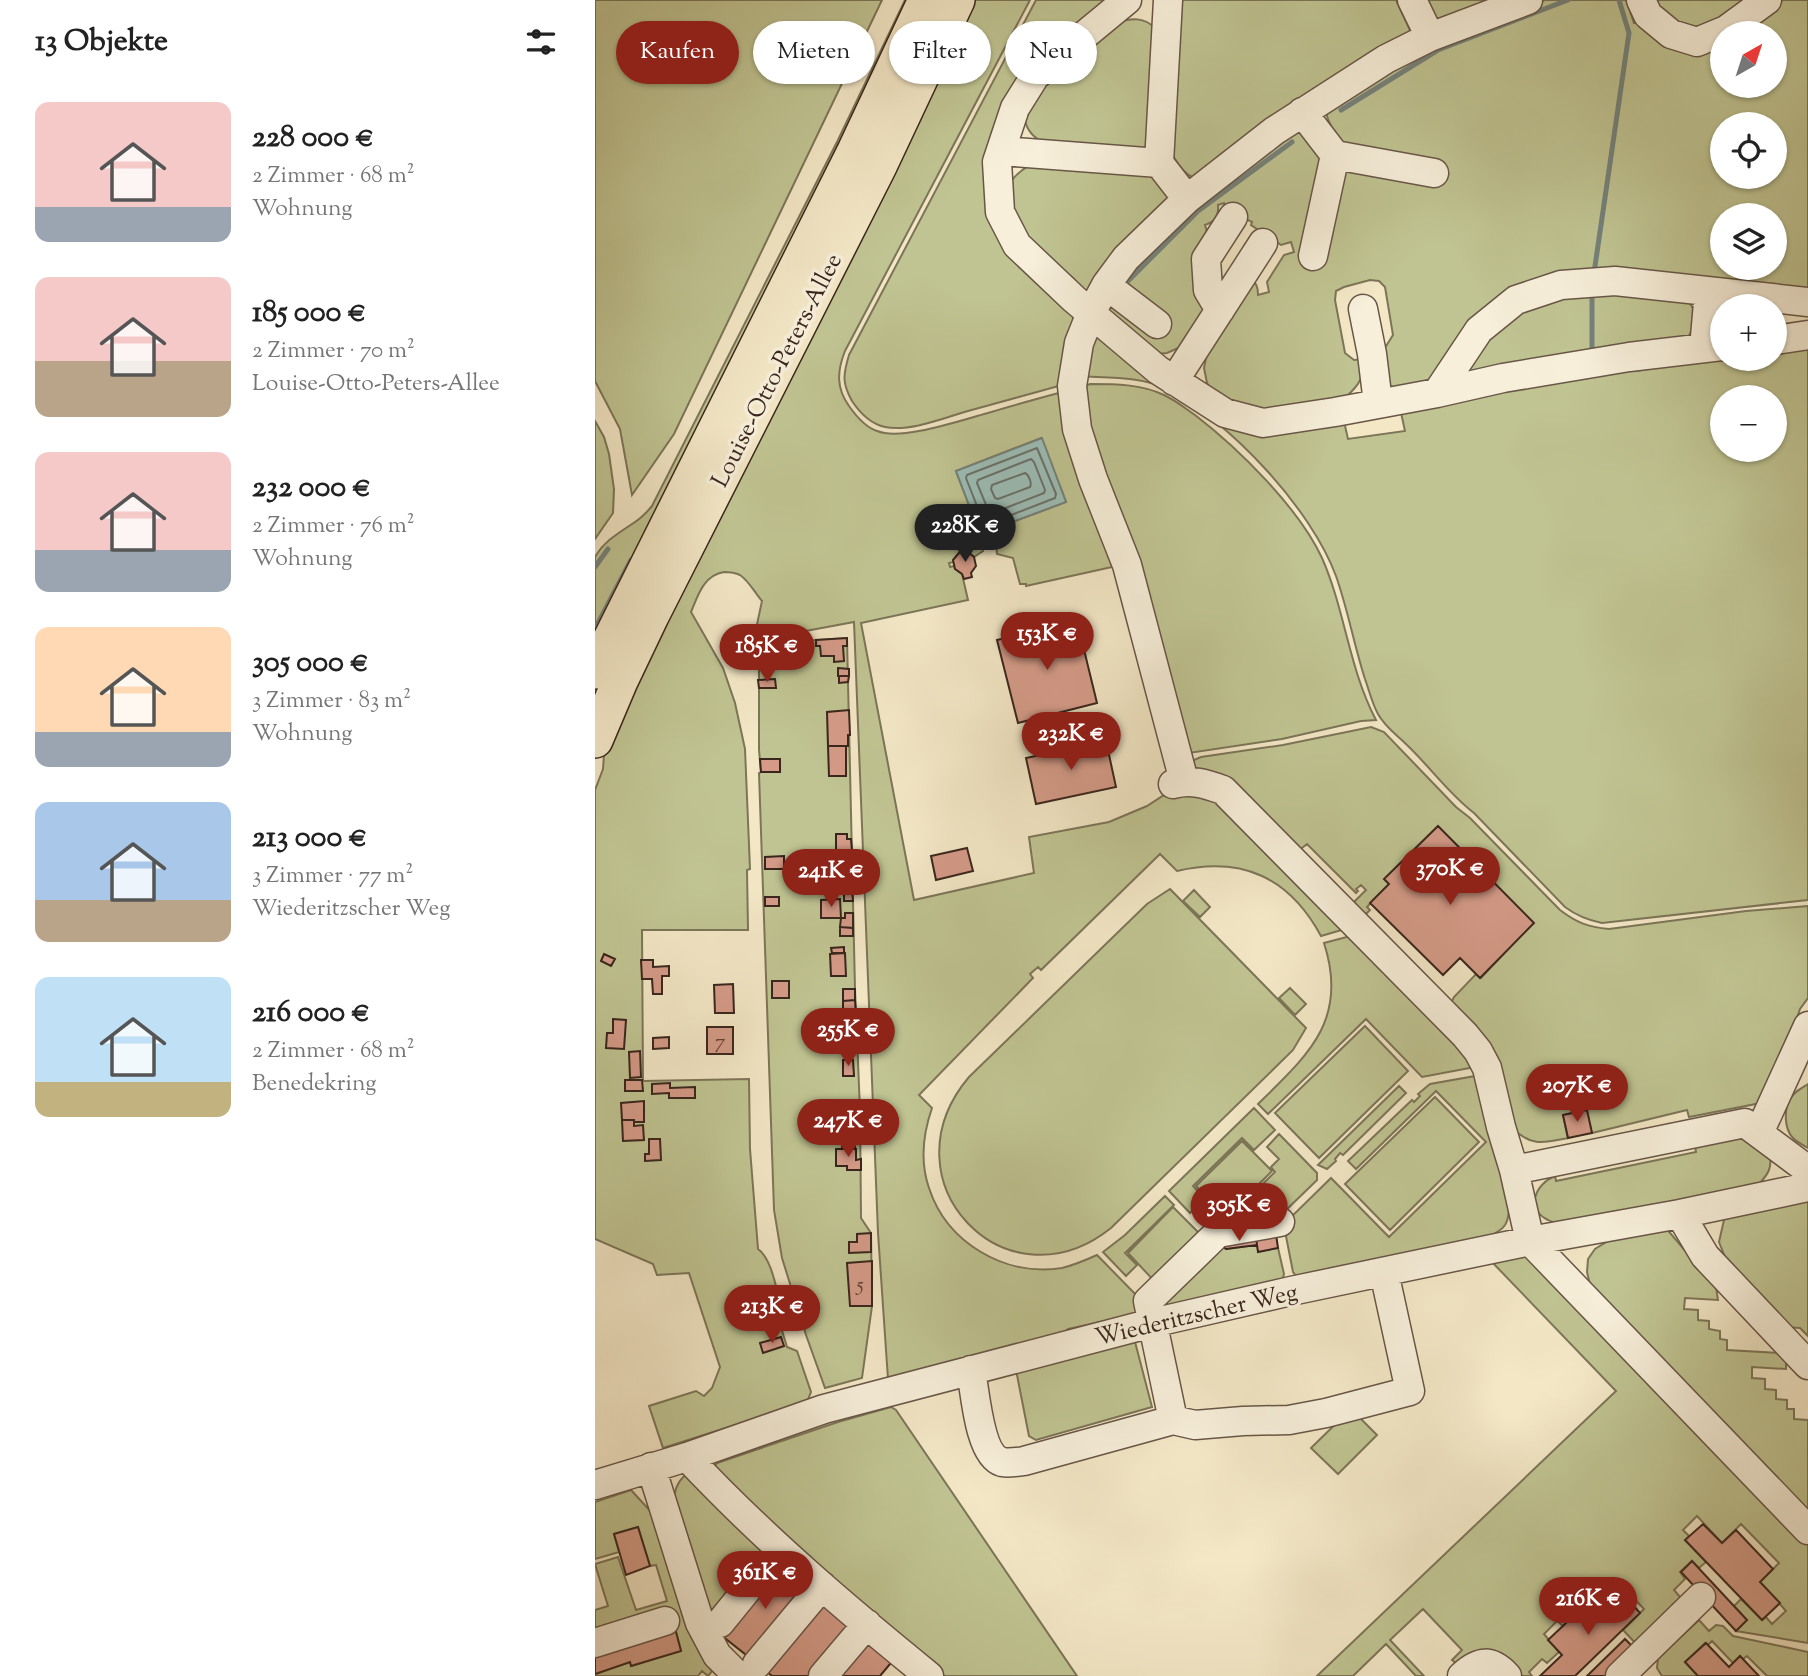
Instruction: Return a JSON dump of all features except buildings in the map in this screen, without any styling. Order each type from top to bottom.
[{"type":"main road","name":"Louise-Otto-Peters-Allee","points":[[595,671],[855,151],[926,0]]},
{"type":"main road","name":"Louise-Otto-Peters-Allee","points":[[595,740],[651,616],[879,166],[957,0]]},
{"type":"street","points":[[1127,0],[1035,76],[1015,108],[997,162],[1000,212],[1017,245],[1091,313],[1158,370],[1225,412],[1263,423],[1437,393],[1503,378],[1629,357],[1710,347]]},
{"type":"street","points":[[1168,0],[1159,163],[1187,199]]},
{"type":"street","points":[[1412,0],[1430,37]]},
{"type":"street","points":[[1528,0],[1430,37],[1386,59],[1274,131],[1187,199],[1126,258],[1106,285],[1091,313],[1079,343],[1072,386],[1077,429],[1093,479],[1127,565],[1178,782],[1203,782],[1223,790],[1465,1035],[1487,1068],[1530,1241],[1808,1530]]},
{"type":"street","points":[[1641,0],[1648,15],[1671,34],[1697,42],[1727,30],[1767,0]]},
{"type":"street","points":[[1302,112],[1335,155],[1434,173]]},
{"type":"street","points":[[1001,151],[1159,163]]},
{"type":"street","points":[[1313,256],[1335,155]]},
{"type":"street","points":[[1220,310],[1208,290],[1206,259],[1233,217]]},
{"type":"street","points":[[1174,381],[1263,243]]},
{"type":"street","points":[[1437,393],[1479,330],[1516,300],[1561,285],[1615,281],[1807,302],[1807,335],[1787,338]]},
{"type":"street","points":[[1106,285],[1157,324]]},
{"type":"street","points":[[1709,292],[1710,306]]},
{"type":"street","points":[[1363,309],[1378,403]]},
{"type":"street","points":[[1759,1133],[1796,1079],[1808,1027]]},
{"type":"street","points":[[1514,1170],[1745,1123],[1808,1170]]},
{"type":"street","name":"Wiederitzscher Weg","points":[[595,1485],[687,1457],[824,1409],[1152,1323],[1530,1241],[1808,1187]]},
{"type":"street","points":[[1680,1214],[1705,1256],[1808,1365]]},
{"type":"street","points":[[1173,1420],[1148,1301],[1218,1233],[1280,1222]]},
{"type":"street","points":[[971,1370],[984,1441],[990,1454],[1002,1462],[1024,1461],[1173,1420],[1195,1425],[1289,1420],[1326,1413],[1410,1391],[1384,1272]]},
{"type":"street","points":[[687,1457],[728,1500],[867,1624],[915,1672]]},
{"type":"street","points":[[651,1467],[700,1623],[717,1655],[748,1670],[822,1586]]},
{"type":"street","points":[[720,1623],[780,1549]]},
{"type":"street","points":[[1637,1670],[1701,1597]]},
{"type":"street","points":[[595,1643],[665,1621]]},
{"type":"street","points":[[823,1676],[867,1624]]},
{"type":"street","points":[[1462,1676],[1477,1665],[1485,1664],[1499,1667],[1507,1676]]},
{"type":"green space","points":[[595,0],[882,0],[872,21],[753,21],[753,84],[842,84],[674,434],[632,495],[620,429],[595,381]]},
{"type":"green space","points":[[905,0],[917,0],[907,21],[895,21]]},
{"type":"green space","points":[[968,0],[1030,0],[1019,21],[1005,21],[1005,47],[991,74],[991,21],[958,21]]},
{"type":"green space","points":[[1036,0],[1108,0],[1118,22],[1138,19],[1155,28],[1152,153],[1043,143],[1031,134],[1025,121],[998,117],[988,149],[1046,291],[1076,311],[1066,384],[916,426],[880,426],[862,414],[846,389],[849,355],[1005,59],[1005,84],[1097,84],[1097,21],[1025,21]]},
{"type":"green space","points":[[1179,0],[1396,0],[1410,30],[1409,37],[1198,179],[1185,172],[1170,150]]},
{"type":"green space","points":[[1428,0],[1514,0],[1437,20]]},
{"type":"green space","points":[[1545,0],[1626,0],[1634,23],[1645,20],[1710,37],[1710,98],[1787,98],[1787,21],[1749,21],[1778,0],[1808,0],[1808,291],[1552,279],[1431,383],[1389,392],[1383,351],[1393,335],[1385,287],[1379,281],[1370,280],[1336,291],[1335,300],[1345,353],[1354,360],[1364,359],[1360,381],[1345,398],[1262,414],[1216,397],[1207,383],[1204,368],[1207,353],[1251,280],[1257,286],[1258,295],[1269,292],[1267,282],[1284,255],[1294,252],[1291,242],[1281,245],[1251,225],[1252,222],[1226,209],[1224,203],[1218,205],[1214,220],[1205,225],[1205,317],[1183,346],[1167,353],[1157,354],[1123,336],[1105,304],[1154,237],[1297,132],[1348,149],[1331,126],[1326,110],[1432,44]]},
{"type":"green space","points":[[1656,0],[1755,0],[1695,31],[1661,14]]},
{"type":"green space","points":[[889,33],[889,56],[595,647],[595,557],[608,541],[652,506],[865,84],[875,84],[875,63]]},
{"type":"green space","points":[[927,84],[986,84],[845,351],[839,372],[840,386],[845,399],[861,421],[877,431],[888,433],[916,432],[1066,391],[1121,565],[1026,586],[1020,584],[1013,558],[997,554],[994,529],[1066,502],[1041,438],[956,471],[980,534],[983,551],[974,557],[967,551],[959,553],[954,562],[949,563],[950,567],[954,566],[962,574],[968,600],[861,623],[914,900],[1034,873],[1029,837],[1109,822],[1176,791],[1212,793],[1345,929],[1321,936],[1294,899],[1261,876],[1243,869],[1222,867],[1177,871],[1160,854],[1041,970],[1038,967],[1030,974],[1033,978],[919,1095],[932,1108],[924,1148],[924,1168],[929,1188],[949,1225],[964,1240],[981,1252],[1020,1267],[1062,1268],[1097,1255],[1142,1301],[1143,1313],[1068,1329],[1062,1334],[888,1379],[878,1233],[854,622],[763,639],[756,629],[762,601],[740,575],[724,572],[707,581],[691,612],[723,668],[735,703],[745,749],[750,869],[747,870],[748,930],[642,930],[643,1081],[749,1079],[750,1149],[758,1249],[767,1260],[773,1275],[781,1305],[777,1314],[787,1347],[797,1351],[811,1392],[807,1402],[663,1448],[649,1406],[696,1391],[704,1396],[712,1388],[720,1367],[689,1273],[657,1275],[653,1264],[595,1239],[595,790],[603,769],[605,740]]},
{"type":"green space","points":[[1032,164],[1148,170],[1168,194],[1169,202],[1092,297],[1075,291],[1075,280],[1065,271],[1053,271],[1035,255],[1010,208],[1006,197],[1008,186],[1018,173]]},
{"type":"green space","points":[[1567,292],[1684,297],[1694,311],[1694,325],[1689,336],[1452,378],[1499,321]]},
{"type":"green space","points":[[1093,337],[1104,338],[1204,408],[1343,417],[1348,439],[1405,431],[1400,408],[1631,369],[1636,371],[1710,357],[1710,371],[1787,371],[1787,345],[1808,341],[1808,900],[1602,923],[1582,917],[1565,907],[1381,719],[1365,679],[1336,576],[1324,550],[1289,496],[1242,445],[1217,422],[1191,404],[1157,385],[1078,376]]},
{"type":"green space","points":[[1090,384],[1137,387],[1172,399],[1230,444],[1283,499],[1299,519],[1322,558],[1359,680],[1376,720],[1282,739],[1189,753],[1078,389]]},
{"type":"green space","points":[[595,421],[609,454],[614,489],[613,513],[595,539]]},
{"type":"green space","points":[[847,638],[861,1218],[871,1233],[872,1306],[862,1378],[825,1388],[782,1258],[774,1210],[759,773],[759,644]]},
{"type":"green space","points":[[1371,727],[1384,732],[1560,910],[1583,924],[1609,929],[1746,911],[1808,906],[1808,998],[1800,1009],[1773,1094],[1766,1102],[1689,1117],[1687,1110],[1592,1133],[1586,1110],[1563,1115],[1568,1138],[1545,1142],[1532,1141],[1512,1128],[1451,1003],[1476,974],[1481,978],[1533,923],[1384,879],[1389,884],[1367,907],[1370,910],[1362,918],[1350,906],[1366,890],[1361,885],[1356,889],[1356,893],[1307,844],[1297,852],[1193,766],[1194,760],[1201,757],[1283,745]]},
{"type":"green space","points":[[1170,889],[1306,1028],[1293,1050],[1111,1228],[1071,1250],[1032,1254],[997,1245],[968,1223],[948,1193],[939,1156],[946,1117],[969,1077],[1147,904]]},
{"type":"green space","points":[[1194,890],[1210,907],[1200,917],[1183,901]]},
{"type":"green space","points":[[1354,935],[1460,1040],[1475,1067],[1422,1077],[1366,1019],[1268,1114],[1258,1104],[1307,1052],[1327,1015],[1331,994],[1330,970],[1324,943]]},
{"type":"green space","points":[[1290,988],[1306,1004],[1295,1015],[1279,998]]},
{"type":"green space","points":[[1365,1026],[1408,1071],[1319,1158],[1275,1113]]},
{"type":"green space","points":[[1481,1075],[1509,1206],[1507,1222],[1502,1228],[1488,1237],[1297,1277],[1293,1272],[1284,1226],[1331,1178],[1389,1237],[1486,1142],[1436,1091],[1356,1169],[1348,1161],[1412,1100],[1414,1102],[1420,1096],[1418,1094],[1430,1084]]},
{"type":"green space","points":[[1808,1084],[1808,1148],[1790,1134],[1786,1119],[1790,1099]]},
{"type":"green space","points":[[1399,1086],[1406,1093],[1343,1155],[1340,1153],[1327,1169],[1318,1165]]},
{"type":"green space","points":[[1435,1097],[1479,1142],[1390,1230],[1345,1184]]},
{"type":"green space","points":[[1254,1108],[1275,1130],[1254,1150],[1242,1138],[1193,1186],[1205,1199],[1190,1213],[1169,1191]]},
{"type":"green space","points":[[1279,1134],[1317,1173],[1317,1180],[1281,1215],[1210,1226],[1198,1214],[1202,1210],[1207,1214],[1213,1208],[1226,1220],[1275,1172],[1271,1167],[1279,1159],[1267,1147]]},
{"type":"green space","points":[[1740,1136],[1770,1155],[1769,1170],[1760,1183],[1565,1224],[1548,1220],[1537,1210],[1535,1197],[1538,1191],[1555,1176],[1556,1181],[1696,1152],[1695,1146]]},
{"type":"green space","points":[[1242,1141],[1272,1171],[1226,1217],[1196,1186]]},
{"type":"green space","points":[[1165,1196],[1174,1205],[1125,1253],[1137,1265],[1126,1276],[1103,1252],[1125,1235]]},
{"type":"green space","points":[[1808,1196],[1808,1336],[1800,1328],[1786,1327],[1727,1262],[1719,1242],[1726,1211]]},
{"type":"green space","points":[[1173,1207],[1204,1238],[1157,1284],[1128,1253]]},
{"type":"green space","points":[[1665,1227],[1716,1287],[1718,1300],[1685,1298],[1684,1309],[1698,1310],[1698,1320],[1709,1321],[1709,1329],[1720,1331],[1720,1339],[1727,1340],[1727,1350],[1781,1353],[1786,1358],[1786,1369],[1752,1367],[1752,1378],[1765,1379],[1765,1389],[1776,1390],[1776,1399],[1787,1400],[1787,1409],[1794,1409],[1794,1419],[1808,1420],[1808,1516],[1590,1285],[1588,1259],[1595,1249],[1621,1233]]},
{"type":"green space","points":[[1216,1241],[1226,1249],[1257,1245],[1259,1251],[1278,1248],[1284,1274],[1282,1281],[1158,1310]]},
{"type":"green space","points":[[1526,1253],[1808,1545],[1808,1643],[1736,1631],[1747,1620],[1734,1606],[1741,1599],[1762,1620],[1766,1617],[1772,1624],[1786,1611],[1760,1582],[1779,1563],[1741,1524],[1722,1543],[1697,1516],[1683,1530],[1689,1536],[1686,1541],[1706,1562],[1699,1568],[1692,1561],[1680,1572],[1685,1579],[1674,1590],[1686,1604],[1640,1648],[1623,1630],[1644,1609],[1624,1588],[1594,1618],[1577,1601],[1563,1615],[1569,1621],[1563,1626],[1557,1621],[1544,1634],[1559,1652],[1547,1663],[1542,1659],[1529,1672],[1532,1676],[1458,1665],[1452,1660],[1462,1650],[1423,1609],[1390,1640],[1424,1676],[1416,1676],[1386,1644],[1353,1676],[1317,1676],[1616,1391],[1491,1261]]},
{"type":"green space","points":[[1134,1338],[1152,1407],[1036,1440],[1029,1436],[1016,1370]]},
{"type":"green space","points":[[891,1407],[896,1410],[1077,1676],[943,1676],[784,1543],[712,1469],[717,1463]]},
{"type":"green space","points":[[1351,1409],[1377,1435],[1338,1474],[1311,1448]]},
{"type":"green space","points":[[691,1470],[768,1551],[713,1620],[674,1497],[679,1482]]},
{"type":"green space","points":[[631,1490],[654,1515],[704,1658],[712,1671],[708,1676],[702,1671],[698,1676],[595,1676],[595,1673],[630,1662],[632,1666],[681,1650],[669,1608],[595,1631],[595,1610],[608,1606],[595,1564],[618,1557],[636,1610],[667,1601],[656,1565],[650,1566],[638,1527],[614,1534],[619,1552],[595,1559],[595,1502]]},
{"type":"green space","points":[[1699,1620],[1709,1631],[1716,1625],[1723,1626],[1733,1636],[1808,1652],[1808,1676],[1767,1676],[1747,1656],[1743,1659],[1740,1656],[1733,1663],[1712,1641],[1708,1645],[1705,1643],[1685,1662],[1698,1676],[1662,1676],[1657,1668],[1658,1658]]},
{"type":"water","points":[[1042,438],[1066,502],[980,534],[956,471]]},
{"type":"waterway","points":[[1341,110],[1438,50],[1568,0]]},
{"type":"waterway","points":[[1594,273],[1629,33],[1619,0]]},
{"type":"waterway","points":[[1128,281],[1198,211],[1292,142]]},
{"type":"waterway","points":[[1592,293],[1592,353]]},
{"type":"waterway","points":[[595,567],[608,549]]},
{"type":"waterway","points":[[595,629],[631,560]]}]
